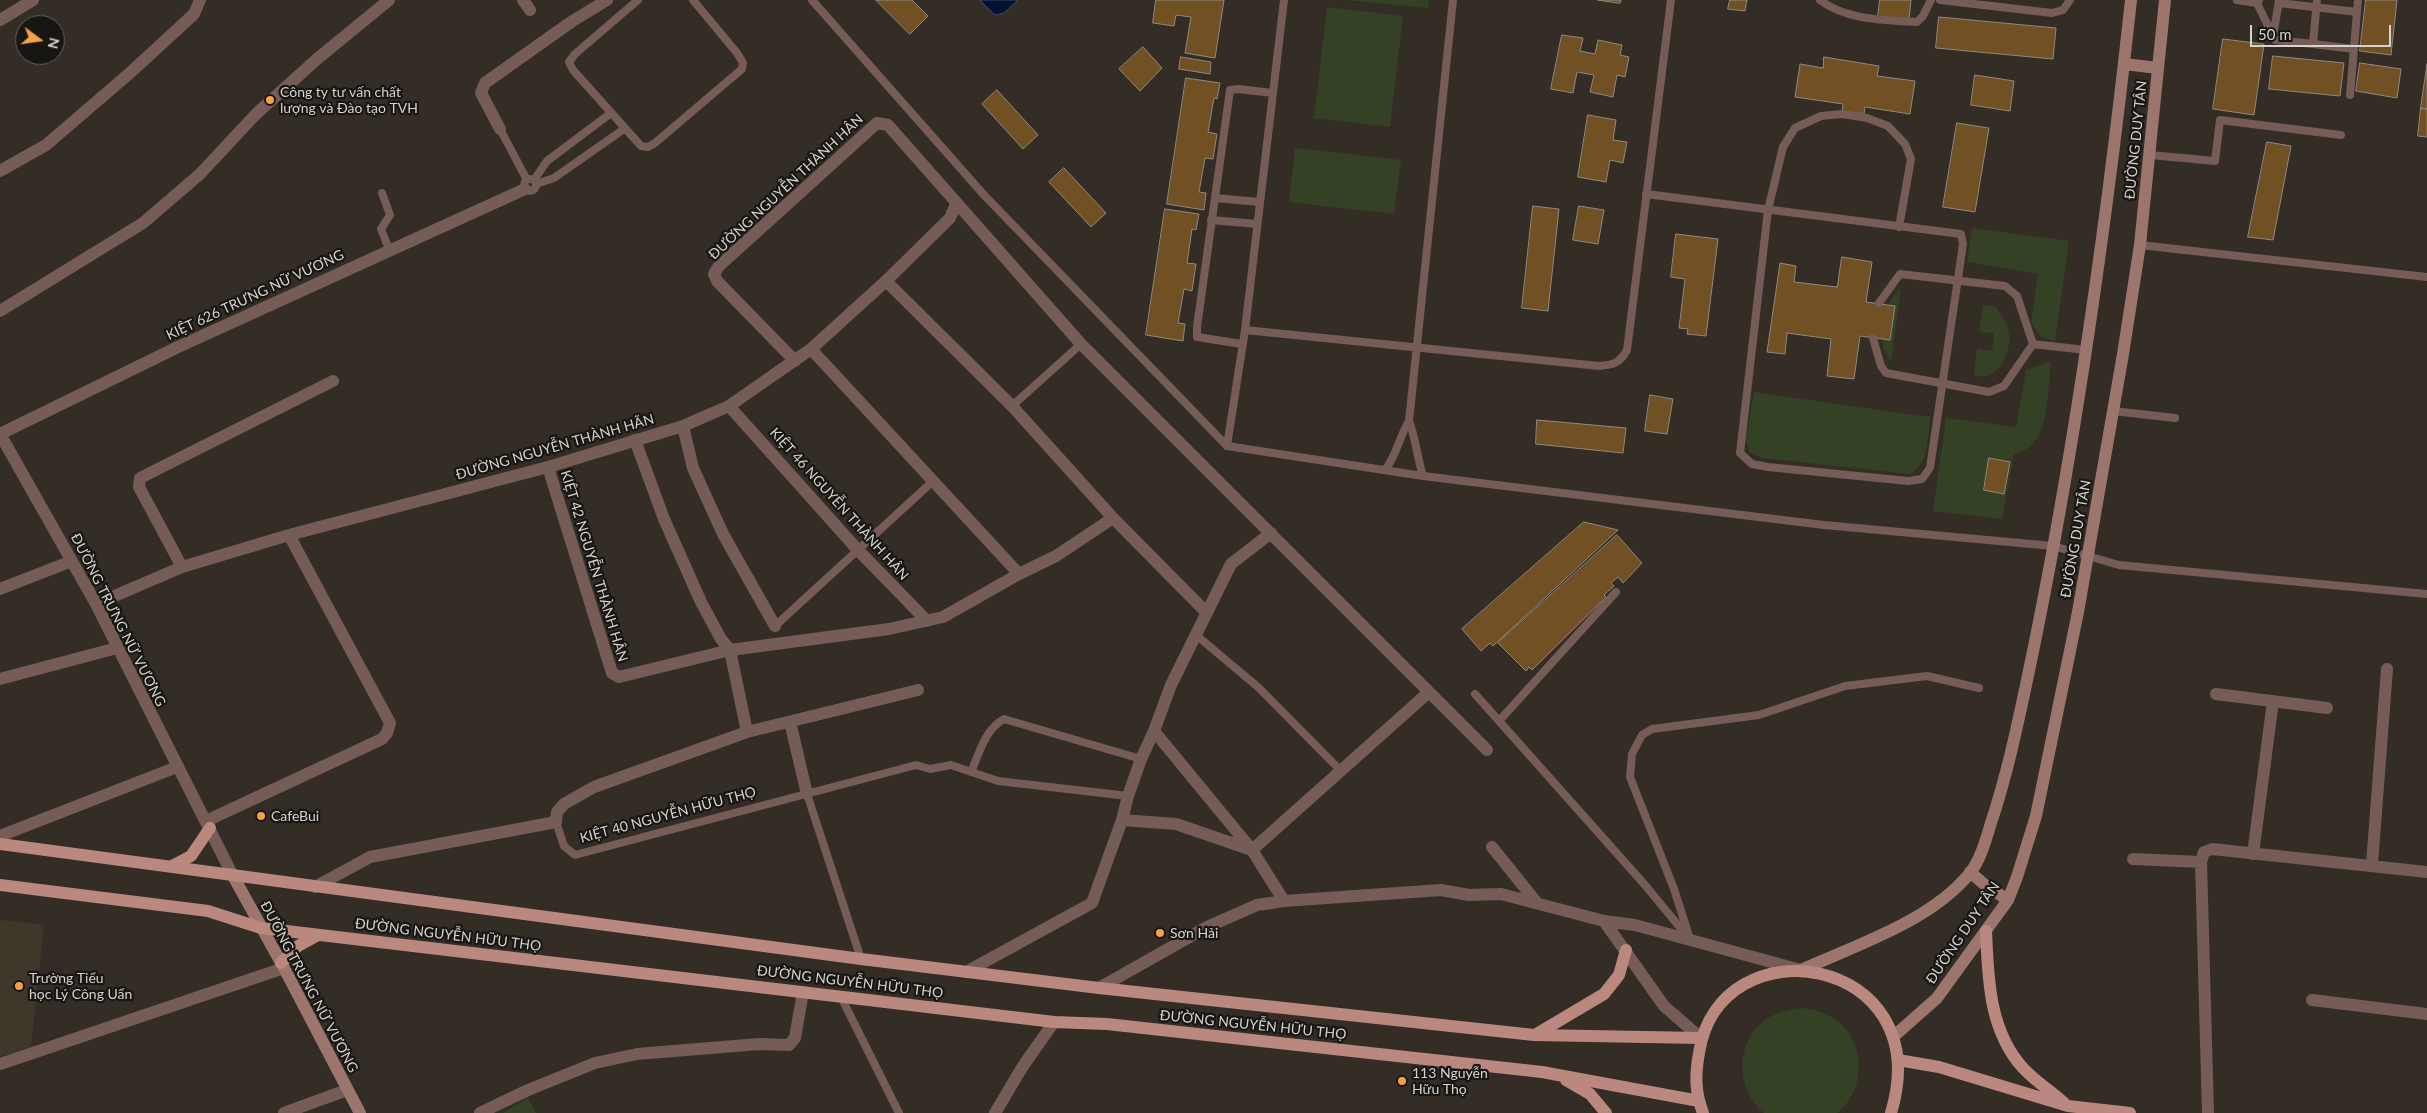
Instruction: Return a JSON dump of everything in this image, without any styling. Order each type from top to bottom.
[{"type":"main road","points":[[170,866],[191,856],[208,825]]},
{"type":"main road","name":"ĐƯỜNG NGUYỄN HỮU THỌ","points":[[0,844],[861,960],[1099,988],[1534,1036],[1701,1038]]},
{"type":"main road","name":"ĐƯỜNG NGUYỄN HỮU THỌ","points":[[0,885],[208,911],[261,928],[1054,1022],[1107,1024],[1542,1072],[1701,1107]]},
{"type":"main road","points":[[1986,931],[1993,1010],[2007,1047],[2024,1068],[2068,1106]]},
{"type":"main road","points":[[283,966],[298,946],[320,934]]},
{"type":"main road","points":[[1534,1036],[1604,994],[1618,975],[1626,950]]},
{"type":"main road","points":[[1701,1107],[1695,1077],[1701,1038],[1712,1016],[1723,1003],[1748,982],[1774,973],[1801,970],[1825,974],[1847,983],[1866,997],[1882,1015],[1893,1037],[1898,1060],[1898,1087],[1891,1113]]},
{"type":"main road","points":[[1898,1060],[1939,1067],[2068,1106],[2130,1113]]},
{"type":"main road","points":[[1542,1072],[1576,1084],[1590,1094],[1606,1113]]},
{"type":"street","points":[[0,20],[33,0]]},
{"type":"street","points":[[0,171],[46,145],[131,72],[194,14],[200,0]]},
{"type":"street","points":[[0,311],[143,223],[200,174],[263,108],[318,58],[389,0]]},
{"type":"street","points":[[500,129],[481,93],[482,86],[571,22],[607,0]]},
{"type":"street","name":"ĐƯỜNG DUY TÂN","points":[[1801,970],[1892,928],[1941,902],[1970,872],[1989,831],[2008,764],[2053,546],[2105,232],[2131,0]]},
{"type":"street","name":"ĐƯỜNG DUY TÂN","points":[[1893,1037],[1936,998],[2008,900],[2036,816],[2088,555],[2140,245],[2165,0]]},
{"type":"street","points":[[2124,64],[2158,68]]},
{"type":"street","name":"ĐƯỜNG NGUYỄN THÀNH HÂN","points":[[795,361],[717,282],[714,274],[719,266],[878,123],[888,125],[956,204]]},
{"type":"street","name":"KIỆT 626 TRƯNG NỮ VƯƠNG","points":[[0,434],[178,347],[530,183]]},
{"type":"street","points":[[956,204],[1081,344],[1486,750]]},
{"type":"street","name":"ĐƯỜNG NGUYỄN THÀNH HÃN","points":[[96,604],[182,567],[290,535],[548,467],[683,426],[730,406],[811,349],[886,282],[950,218],[956,204]]},
{"type":"street","points":[[886,282],[1012,406],[1113,518],[1207,613]]},
{"type":"street","points":[[811,349],[1019,574]]},
{"type":"street","points":[[182,567],[139,487],[140,478],[333,381]]},
{"type":"street","name":"KIỆT 46 NGUYỄN THÀNH HÂN","points":[[730,406],[857,548],[927,621]]},
{"type":"street","points":[[683,426],[693,468],[716,517],[776,626]]},
{"type":"street","name":"ĐƯỜNG TRƯNG NỮ VƯƠNG","points":[[0,434],[96,604],[232,874],[283,966],[360,1113]]},
{"type":"street","points":[[635,440],[664,519],[701,602],[720,639],[730,650],[747,732]]},
{"type":"street","name":"KIỆT 42 NGUYỄN THÀNH HÂN","points":[[548,467],[612,673],[619,677],[730,650]]},
{"type":"street","points":[[730,650],[889,629],[943,617],[1019,574],[1056,556],[1113,518]]},
{"type":"street","points":[[966,972],[1092,903],[1122,820],[1141,759],[1171,686],[1231,564],[1270,533]]},
{"type":"street","points":[[208,825],[382,739],[387,733],[390,723],[290,535]]},
{"type":"street","points":[[0,589],[72,561]]},
{"type":"street","points":[[0,679],[117,648]]},
{"type":"street","points":[[2372,864],[2387,669]]},
{"type":"street","points":[[315,887],[370,857],[556,822],[557,812],[564,804],[594,787],[747,732],[918,690]]},
{"type":"street","points":[[1252,850],[1429,692]]},
{"type":"street","points":[[2216,694],[2327,708]]},
{"type":"street","points":[[2253,854],[2273,701]]},
{"type":"street","points":[[790,722],[806,794]]},
{"type":"street","points":[[1154,731],[1252,850],[1284,901]]},
{"type":"street","points":[[0,836],[177,767]]},
{"type":"street","points":[[1122,820],[1176,824],[1252,850]]},
{"type":"street","points":[[1492,847],[1537,903]]},
{"type":"street","points":[[2208,1113],[2201,862],[2204,852],[2212,850],[2372,864],[2427,872]]},
{"type":"street","points":[[2133,859],[2201,862]]},
{"type":"street","points":[[1970,872],[1985,885],[2008,900]]},
{"type":"street","points":[[1099,988],[1208,927],[1257,905],[1284,901],[1441,890],[1469,895],[1501,894],[1604,922],[1636,925],[1801,970]]},
{"type":"street","points":[[1604,922],[1626,950],[1664,1006],[1701,1038]]},
{"type":"street","points":[[0,1064],[283,966]]},
{"type":"street","points":[[480,1113],[528,1090],[595,1063],[637,1054],[759,1044],[789,1045],[795,1038],[803,992]]},
{"type":"street","points":[[2312,1000],[2427,1014]]},
{"type":"street","points":[[995,1113],[1023,1066],[1054,1022]]},
{"type":"street","points":[[284,1113],[347,1090]]},
{"type":"lane","points":[[638,0],[575,54],[569,62],[573,70],[624,129],[641,146],[648,147],[742,69],[743,63],[737,53],[693,0]]},
{"type":"lane","points":[[812,0],[984,195],[1228,446],[1423,476],[1824,525],[2053,546],[2119,564],[2427,594]]},
{"type":"lane","points":[[1228,446],[1245,330],[1284,0]]},
{"type":"lane","points":[[1423,476],[1418,461],[1416,441],[1409,421],[1453,0]]},
{"type":"lane","points":[[1245,330],[1599,366],[1614,365],[1627,350],[1671,0]]},
{"type":"lane","points":[[1820,0],[1831,8],[1872,19],[1916,22],[1923,16],[1931,0]]},
{"type":"lane","points":[[1940,0],[2052,13],[2064,10],[2070,0]]},
{"type":"lane","points":[[2237,0],[2258,1],[2272,38]]},
{"type":"lane","points":[[2350,95],[2358,0]]},
{"type":"lane","points":[[2272,38],[2279,2],[2317,4],[2357,12]]},
{"type":"lane","points":[[2313,44],[2317,4]]},
{"type":"lane","points":[[2272,38],[2354,49]]},
{"type":"lane","points":[[1242,344],[1198,337],[1197,327],[1230,90],[1238,89],[1273,93]]},
{"type":"lane","points":[[530,183],[547,161],[611,113]]},
{"type":"lane","points":[[1646,194],[1768,210],[1961,234],[1963,244],[1930,468],[1922,479],[1908,481],[1768,467],[1752,464],[1740,453],[1768,210],[1784,147],[1795,128],[1821,116],[1842,114],[1867,118],[1888,126],[1905,144],[1911,159],[1899,226]]},
{"type":"lane","points":[[2150,155],[2215,161],[2220,120],[2341,135]]},
{"type":"lane","points":[[500,129],[530,183]]},
{"type":"lane","points":[[530,183],[554,178],[624,129]]},
{"type":"lane","points":[[382,193],[390,215],[385,219],[381,229],[389,249]]},
{"type":"lane","points":[[1215,198],[1260,202]]},
{"type":"lane","points":[[1211,220],[1257,224]]},
{"type":"lane","points":[[2140,245],[2427,277]]},
{"type":"lane","points":[[1879,303],[1900,274],[2005,286],[2017,296],[2033,344]]},
{"type":"lane","points":[[1873,338],[1881,366],[1886,373],[1989,392],[2004,386],[2033,344]]},
{"type":"lane","points":[[1012,406],[1081,344]]},
{"type":"lane","points":[[2033,344],[2086,350]]},
{"type":"lane","points":[[2113,411],[2175,418]]},
{"type":"lane","points":[[1385,470],[1391,462],[1399,437],[1409,421]]},
{"type":"lane","points":[[776,626],[857,548],[932,482]]},
{"type":"lane","points":[[1499,721],[1616,592]]},
{"type":"lane","points":[[1196,635],[1258,687],[1341,771]]},
{"type":"lane","points":[[1690,939],[1674,889],[1630,778],[1632,754],[1642,735],[1652,729],[1759,715],[1845,686],[1927,676],[1979,688]]},
{"type":"lane","points":[[1475,694],[1645,884],[1690,939]]},
{"type":"lane","points":[[971,772],[994,724],[1004,719],[1141,759]]},
{"type":"lane","name":"KIỆT 40 NGUYỄN HỮU THỌ","points":[[556,822],[564,846],[575,854],[916,765],[930,769],[951,765],[998,781],[1128,796]]},
{"type":"lane","points":[[806,794],[861,960]]},
{"type":"lane","points":[[841,997],[899,1113]]},
{"type":"shaded area","name":"Trường Tiểu học Lý Công Uẩn","points":[[0,920],[44,925],[31,1047],[0,1057]]},
{"type":"green space","points":[[1345,0],[1429,0],[1428,8]]},
{"type":"green space","points":[[1327,7],[1403,16],[1390,127],[1314,118]]},
{"type":"green space","points":[[1295,148],[1401,160],[1394,214],[1289,202]]},
{"type":"green space","points":[[1972,228],[2069,241],[2055,341],[2041,337],[2031,323],[2038,274],[1967,262]]},
{"type":"green space","points":[[1901,289],[1891,361],[1883,347],[1884,324],[1892,298]]},
{"type":"green space","points":[[1983,305],[1996,307],[2006,323],[2009,335],[2006,357],[1998,369],[1986,376],[1974,375],[1977,348],[1992,351],[1994,334],[1979,331]]},
{"type":"green space","points":[[2051,361],[2045,417],[2041,430],[2035,441],[2026,450],[2014,454],[2002,519],[1933,511],[1946,418],[2016,427],[2026,370]]},
{"type":"green space","points":[[1754,392],[1930,417],[1928,441],[1924,456],[1921,463],[1910,474],[1762,458],[1749,452],[1746,439]]},
{"type":"green space","points":[[1801,1008],[1829,1015],[1838,1021],[1854,1042],[1858,1054],[1859,1067],[1853,1093],[1847,1104],[1837,1113],[1764,1113],[1754,1103],[1744,1079],[1742,1066],[1748,1041],[1755,1029],[1769,1017]]},
{"type":"green space","points":[[528,1098],[536,1113],[503,1113]]},
{"type":"water","points":[[980,0],[1018,0],[1004,13],[995,15]]},
{"type":"building","points":[[876,0],[912,0],[928,16],[910,34]]},
{"type":"building","points":[[1156,0],[1224,0],[1215,58],[1185,53],[1191,17],[1176,15],[1174,26],[1153,23]]},
{"type":"building","points":[[1598,0],[1621,0],[1620,3]]},
{"type":"building","points":[[1730,0],[1747,0],[1745,11],[1728,9]]},
{"type":"building","points":[[1880,0],[1911,0],[1909,20],[1878,17]]},
{"type":"building","points":[[2366,0],[2397,0],[2391,55],[2360,51]]},
{"type":"building","points":[[1939,17],[2056,28],[2053,59],[1936,48]]},
{"type":"building","points":[[1562,35],[1583,38],[1580,51],[1595,54],[1598,40],[1622,45],[1620,55],[1629,57],[1625,77],[1617,75],[1613,97],[1590,92],[1594,75],[1577,72],[1573,93],[1551,89]]},
{"type":"building","points":[[2223,39],[2264,44],[2254,115],[2213,109]]},
{"type":"building","points":[[1143,47],[1162,68],[1140,91],[1119,69]]},
{"type":"building","points":[[2273,56],[2344,63],[2340,96],[2269,89]]},
{"type":"building","points":[[1181,57],[1211,62],[1210,74],[1179,69]]},
{"type":"building","points":[[1824,57],[1879,66],[1877,76],[1915,81],[1910,114],[1865,107],[1864,114],[1842,111],[1843,104],[1795,97],[1800,64],[1823,68]]},
{"type":"building","points":[[2360,63],[2401,69],[2397,98],[2356,91]]},
{"type":"building","points":[[2427,64],[2427,109],[2421,108]]},
{"type":"building","points":[[1975,75],[2014,81],[2010,111],[1971,105]]},
{"type":"building","points":[[1186,78],[1220,83],[1217,99],[1214,98],[1208,132],[1217,134],[1213,159],[1205,158],[1199,192],[1206,193],[1204,210],[1167,204]]},
{"type":"building","points":[[997,90],[1038,135],[1023,149],[982,104]]},
{"type":"building","points":[[2421,108],[2427,109],[2427,137],[2418,136]]},
{"type":"building","points":[[1588,115],[1616,120],[1613,140],[1627,142],[1623,163],[1610,160],[1606,182],[1578,177]]},
{"type":"building","points":[[1957,123],[1989,128],[1975,212],[1943,207]]},
{"type":"building","points":[[2267,142],[2291,146],[2273,240],[2248,237]]},
{"type":"building","points":[[1064,168],[1106,213],[1091,227],[1049,182]]},
{"type":"building","points":[[1533,206],[1559,209],[1548,311],[1522,308]]},
{"type":"building","points":[[1579,206],[1604,210],[1598,244],[1573,240]]},
{"type":"building","points":[[1165,209],[1199,214],[1196,230],[1192,229],[1187,263],[1196,264],[1192,291],[1184,289],[1178,323],[1185,324],[1183,341],[1146,335]]},
{"type":"building","points":[[1676,234],[1718,239],[1706,336],[1687,334],[1688,329],[1679,328],[1685,279],[1671,277]]},
{"type":"building","points":[[1842,257],[1872,262],[1866,302],[1895,306],[1890,340],[1860,336],[1854,379],[1827,376],[1831,339],[1787,333],[1785,354],[1767,352],[1780,263],[1796,266],[1794,282],[1837,287]]},
{"type":"building","points":[[1650,395],[1673,399],[1667,434],[1645,431]]},
{"type":"building","points":[[1537,420],[1626,428],[1623,453],[1536,444]]},
{"type":"building","points":[[1989,458],[2010,462],[2004,494],[1984,490]]},
{"type":"building","points":[[1584,522],[1618,530],[1493,646],[1490,643],[1481,651],[1462,629]]},
{"type":"building","points":[[1617,535],[1642,563],[1623,583],[1618,577],[1611,583],[1614,586],[1604,595],[1606,597],[1532,670],[1529,667],[1526,671],[1498,643]]},
{"type":"place","name":"Công ty tư vấn chất lượng và Đào tạo TVH","points":[[270,100]]},
{"type":"place","name":"CafeBui","points":[[261,816]]},
{"type":"place","name":"Sơn Hải","points":[[1160,933]]},
{"type":"place","name":"Trường Tiểu học Lý Công Uẩn","points":[[19,986]]},
{"type":"place","name":"113 Nguyễn Hữu Thọ","points":[[1402,1081]]}]
